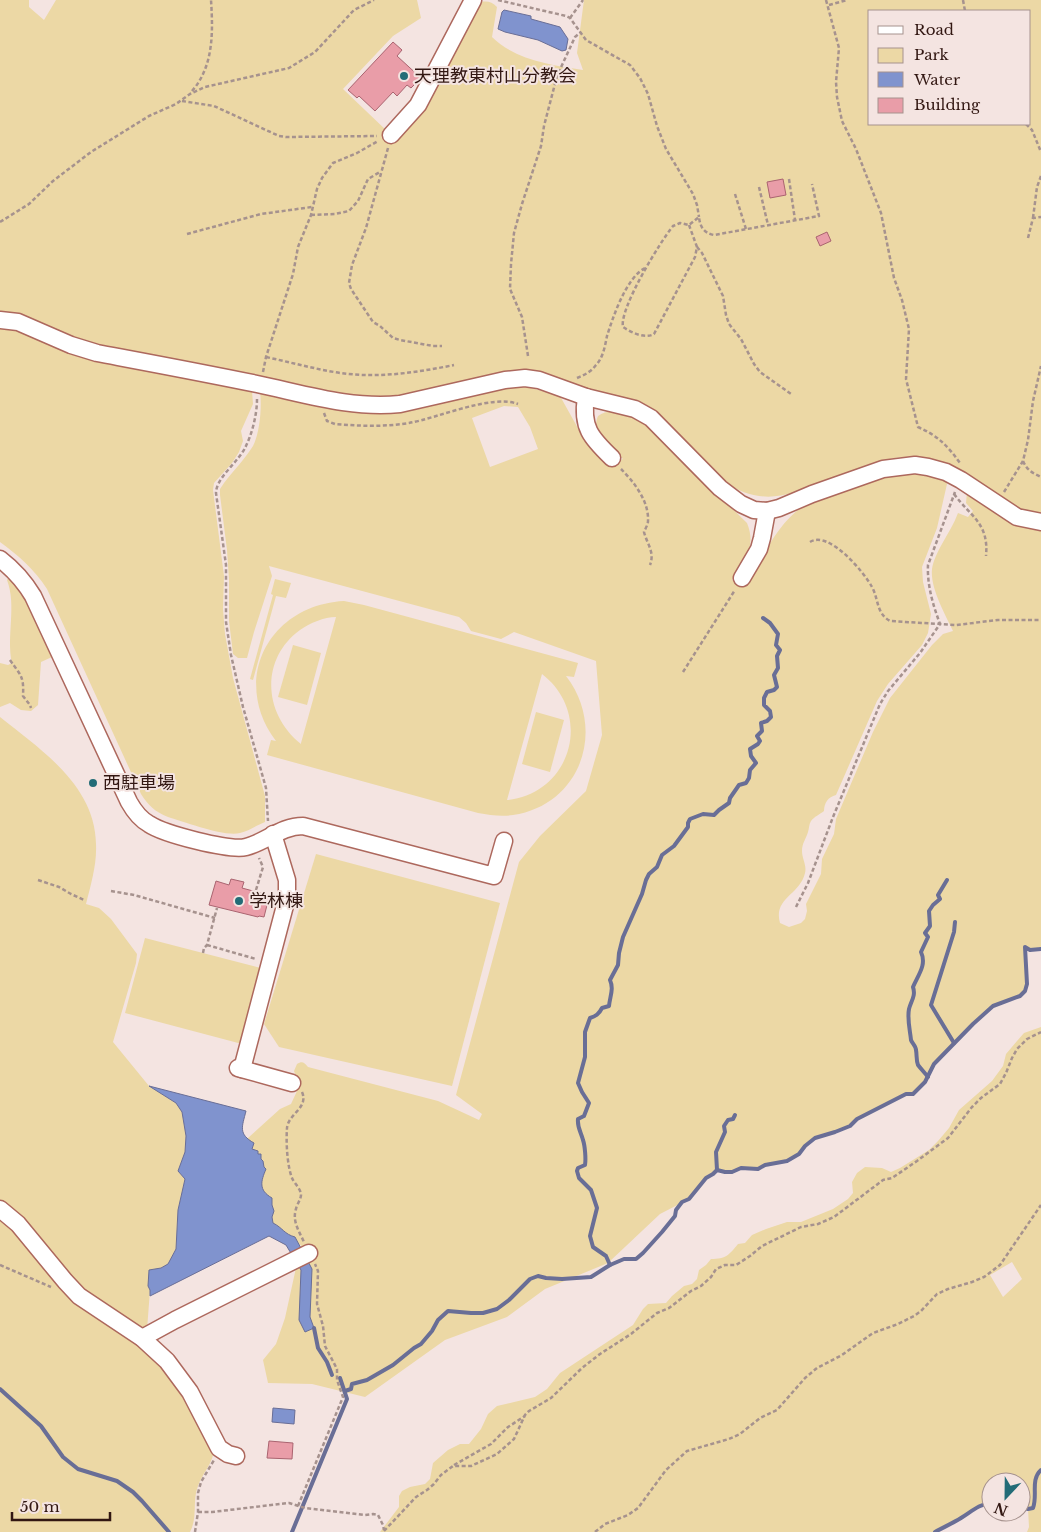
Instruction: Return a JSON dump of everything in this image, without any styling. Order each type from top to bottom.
[{"type":"lane","points":[[389,136],[418,105],[473,0]]},
{"type":"lane","points":[[0,320],[18,322],[71,345],[97,353],[261,380],[340,403],[371,406],[400,404],[515,378],[538,380],[586,397],[628,406],[643,413],[651,418],[730,497],[754,510],[767,511],[779,508],[812,494],[878,471],[915,465],[928,466],[946,472],[958,487],[1018,517],[1041,522]]},
{"type":"lane","points":[[586,397],[584,409],[587,428],[596,443],[612,458]]},
{"type":"lane","points":[[742,578],[759,549],[767,511]]},
{"type":"lane","points":[[0,559],[20,578],[33,596],[129,802],[139,816],[149,824],[160,830],[224,847],[246,847],[270,825],[310,827],[494,876],[504,841]]},
{"type":"lane","points":[[270,825],[288,889],[287,898],[240,1068],[292,1082]]},
{"type":"lane","points":[[0,1209],[18,1224],[72,1289],[90,1304],[142,1338],[167,1361],[197,1404],[219,1448],[228,1454],[236,1456]]},
{"type":"lane","points":[[142,1338],[303,1256]]},
{"type":"path","points":[[190,94],[200,80],[208,60],[212,36],[211,0]]},
{"type":"path","points":[[0,222],[29,204],[53,181],[91,152],[148,116],[181,101],[205,86],[288,68],[298,63],[315,52],[354,10],[374,0]]},
{"type":"path","points":[[498,0],[563,14],[570,18],[586,40],[630,65],[640,78],[648,94],[666,149],[693,194],[702,229],[709,234],[714,235],[819,216],[812,184]]},
{"type":"path","points":[[570,18],[583,0]]},
{"type":"path","points":[[826,0],[840,48],[836,82],[842,121],[856,149],[881,213],[894,278],[907,319],[909,329],[906,379],[918,427],[939,438],[967,472],[958,487],[928,565],[934,608],[940,624]]},
{"type":"path","points":[[828,5],[847,0]]},
{"type":"path","points":[[528,356],[522,317],[510,289],[514,233],[541,146],[544,126],[557,76],[575,37],[581,32]]},
{"type":"path","points":[[181,101],[214,106],[279,136],[389,136]]},
{"type":"path","points":[[1027,125],[1032,130],[1041,152]]},
{"type":"path","points":[[389,136],[366,228],[352,265],[349,283],[373,322],[392,338],[442,346]]},
{"type":"path","points":[[270,825],[266,788],[243,707],[226,622],[226,565],[216,493],[218,484],[240,456],[251,432],[257,401],[256,391],[293,274],[298,247],[311,215],[317,189],[322,178],[333,163],[357,154],[389,136]]},
{"type":"path","points":[[311,215],[349,211],[358,200],[368,179],[381,171]]},
{"type":"path","points":[[1028,238],[1037,187],[1041,176]]},
{"type":"path","points":[[789,179],[795,220]]},
{"type":"path","points":[[759,186],[768,225]]},
{"type":"path","points":[[735,194],[746,229]]},
{"type":"path","points":[[187,234],[261,214],[313,206]]},
{"type":"path","points":[[690,225],[699,217]]},
{"type":"path","points":[[1033,218],[1041,217]]},
{"type":"path","points":[[690,225],[680,223],[672,226],[646,267],[634,292],[622,322],[624,327],[648,336],[654,334],[695,257],[697,247]]},
{"type":"path","points":[[690,225],[697,247],[702,253],[723,296],[729,324],[741,339],[760,372],[791,394]]},
{"type":"path","points":[[576,379],[597,365],[629,284],[639,271],[646,267]]},
{"type":"path","points":[[266,357],[335,372],[370,375],[396,375],[454,364]]},
{"type":"path","points":[[1002,495],[1023,461],[1041,366]]},
{"type":"path","points":[[612,458],[637,488],[642,497],[648,522],[644,532],[652,552],[650,565]]},
{"type":"path","points":[[1023,461],[1026,468],[1041,477]]},
{"type":"path","points":[[958,487],[985,534],[987,544],[986,556]]},
{"type":"path","points":[[810,542],[819,539],[842,551],[872,586],[880,612],[890,621],[956,625],[998,620],[1041,620]]},
{"type":"path","points":[[683,672],[742,578]]},
{"type":"path","points":[[796,907],[808,883],[880,704],[940,624]]},
{"type":"path","points":[[10,660],[23,679],[24,696],[31,708]]},
{"type":"path","points":[[256,890],[263,867],[259,858]]},
{"type":"path","points":[[38,880],[59,887],[84,900]]},
{"type":"path","points":[[111,891],[134,895],[214,918]]},
{"type":"path","points":[[202,953],[207,945],[217,908]]},
{"type":"path","points":[[207,945],[270,963]]},
{"type":"path","points":[[453,1466],[471,1466],[497,1454],[514,1439],[529,1411],[551,1398],[582,1368],[600,1354],[631,1334],[657,1313],[669,1308],[691,1291],[701,1286],[711,1277],[716,1269],[725,1265],[736,1265],[762,1246],[801,1227],[818,1224],[834,1217],[883,1180],[892,1178],[942,1143],[981,1098],[1000,1084],[1017,1049],[1027,1039],[1041,1032]]},
{"type":"path","points":[[292,1082],[302,1090],[304,1096],[301,1107],[291,1117],[287,1126],[292,1179],[301,1192],[296,1208],[295,1222],[303,1256],[318,1271],[317,1304],[325,1346],[337,1369],[337,1380],[343,1397],[299,1506]]},
{"type":"path","points":[[595,1532],[605,1524],[628,1515],[638,1508],[666,1470],[687,1451],[740,1434],[760,1418],[777,1410],[805,1378],[817,1368],[842,1355],[873,1333],[914,1316],[937,1294],[984,1277],[1000,1265],[1041,1205]]},
{"type":"path","points":[[0,1265],[51,1287],[69,1292],[72,1289]]},
{"type":"path","points":[[384,1531],[416,1497],[434,1484],[440,1475],[491,1444],[508,1427],[525,1416]]},
{"type":"path","points":[[195,1532],[198,1493],[201,1482],[219,1448]]},
{"type":"path","points":[[198,1512],[289,1503],[299,1506],[378,1515],[384,1524],[384,1531]]},
{"type":"green space","points":[[0,0],[29,0],[29,7],[44,20],[56,0],[417,0],[421,18],[393,36],[343,89],[388,132],[419,110],[476,3],[479,2],[490,2],[497,7],[492,37],[501,45],[534,60],[583,70],[577,53],[584,0],[1041,0],[1041,515],[1021,509],[952,466],[936,460],[919,457],[901,457],[882,461],[796,492],[767,497],[759,496],[740,490],[723,480],[708,467],[666,421],[651,409],[627,398],[581,387],[525,370],[500,373],[410,394],[384,398],[367,397],[100,345],[79,340],[14,313],[0,313]]},
{"type":"green space","points":[[0,327],[9,327],[252,391],[253,404],[241,431],[243,441],[239,452],[214,483],[213,490],[224,576],[223,609],[225,634],[233,678],[265,796],[265,822],[240,833],[224,833],[168,817],[149,805],[141,794],[47,589],[26,563],[0,542]]},
{"type":"green space","points":[[524,386],[560,396],[584,439],[609,464],[623,459],[599,435],[596,423],[598,416],[604,413],[617,412],[631,416],[649,427],[747,523],[750,532],[750,546],[745,559],[732,580],[745,587],[779,530],[797,511],[807,504],[870,481],[896,474],[918,474],[946,481],[947,484],[937,528],[922,567],[923,582],[931,614],[928,633],[922,645],[888,684],[877,701],[836,795],[826,803],[824,811],[810,822],[802,848],[805,873],[798,887],[780,908],[780,923],[789,927],[801,923],[805,919],[806,904],[821,874],[822,859],[834,834],[836,819],[873,732],[890,698],[932,645],[943,634],[953,631],[942,609],[933,584],[932,569],[937,553],[958,513],[968,517],[973,511],[966,503],[967,492],[1001,517],[1029,529],[1041,531],[1041,949],[1030,950],[1025,948],[1027,984],[1025,991],[1020,996],[993,1006],[973,1024],[934,1064],[925,1082],[913,1094],[906,1094],[857,1119],[850,1126],[815,1138],[799,1154],[787,1161],[765,1165],[758,1169],[741,1168],[732,1172],[717,1170],[706,1178],[689,1199],[660,1214],[608,1263],[545,1289],[507,1317],[445,1340],[365,1397],[312,1384],[268,1383],[263,1360],[276,1344],[285,1318],[301,1245],[278,1240],[238,1147],[280,1109],[291,1104],[297,1091],[297,1079],[294,1071],[297,1064],[302,1062],[308,1067],[438,1101],[479,1120],[482,1114],[456,1095],[519,862],[540,836],[586,791],[602,735],[596,661],[514,632],[501,639],[471,631],[459,617],[269,566],[272,576],[247,658],[238,658],[233,654],[229,621],[227,550],[220,489],[253,446],[260,419],[260,392],[328,408],[379,414],[428,407],[491,390]],"holes":[[[504,406],[518,407],[530,427],[538,449],[490,467],[472,418]]]},
{"type":"green space","points":[[9,577],[25,597],[52,657],[41,662],[38,705],[31,711],[21,710],[10,703],[0,707],[0,663],[8,665],[12,663],[10,653],[11,600],[7,580]]},
{"type":"green space","points":[[275,579],[291,583],[286,598],[276,596],[253,680],[250,679],[273,595],[271,594]]},
{"type":"green space","points":[[344,601],[364,605],[578,663],[574,677],[566,676],[578,697],[585,719],[585,741],[580,762],[570,781],[556,797],[536,808],[513,815],[496,816],[478,813],[267,755],[271,740],[276,741],[263,718],[257,694],[258,671],[265,650],[277,631],[295,616],[318,606]],"holes":[[[336,617],[301,743],[301,744],[288,732],[279,718],[273,702],[271,687],[273,671],[278,656],[287,642],[300,630],[317,621]],[[542,674],[558,690],[567,709],[571,729],[568,749],[561,767],[547,783],[530,794],[507,800]]]},
{"type":"green space","points":[[293,645],[321,653],[307,705],[278,697]]},
{"type":"green space","points":[[536,712],[564,720],[550,772],[522,764]]},
{"type":"green space","points":[[0,717],[32,742],[63,771],[76,787],[86,804],[93,823],[96,859],[86,904],[99,908],[111,919],[137,954],[113,1042],[149,1086],[176,1103],[182,1112],[186,1136],[185,1152],[178,1171],[185,1179],[178,1210],[176,1249],[168,1264],[161,1268],[148,1286],[150,1290],[147,1330],[141,1332],[82,1293],[0,1201]]},
{"type":"green space","points":[[316,854],[500,903],[452,1086],[279,1047],[264,1024]]},
{"type":"green space","points":[[145,938],[261,968],[242,1044],[125,1013]]},
{"type":"green space","points":[[1041,1027],[1041,1532],[1027,1532],[1029,1522],[1031,1522],[1031,1472],[981,1472],[981,1506],[935,1532],[380,1532],[399,1507],[399,1496],[402,1491],[425,1484],[430,1479],[433,1463],[448,1450],[460,1444],[469,1444],[481,1429],[488,1414],[497,1406],[535,1397],[547,1389],[560,1373],[633,1325],[648,1304],[666,1303],[684,1286],[692,1284],[697,1279],[699,1270],[711,1259],[727,1256],[738,1244],[745,1243],[752,1235],[766,1229],[787,1222],[801,1222],[833,1209],[848,1199],[853,1193],[852,1182],[857,1173],[865,1167],[882,1168],[891,1172],[929,1150],[949,1128],[959,1110],[992,1081],[1003,1066],[1006,1054],[1024,1033]],"holes":[[[1012,1262],[1022,1279],[1003,1297],[990,1275]]]},
{"type":"green space","points":[[0,1213],[95,1312],[171,1371],[214,1450],[212,1459],[196,1492],[194,1521],[190,1532],[0,1532]]},
{"type":"water","points":[[504,10],[531,16],[531,19],[560,27],[568,39],[566,50],[562,51],[538,40],[498,29]]},
{"type":"water","points":[[149,1086],[246,1111],[242,1130],[245,1136],[254,1143],[252,1149],[261,1154],[261,1159],[266,1169],[262,1185],[264,1192],[272,1198],[273,1223],[295,1237],[312,1269],[310,1317],[314,1328],[305,1332],[299,1320],[301,1270],[286,1245],[269,1236],[150,1296],[148,1286],[149,1270],[161,1268],[168,1264],[176,1249],[178,1210],[185,1179],[178,1171],[185,1152],[186,1136],[182,1112],[176,1103]]},
{"type":"water","points":[[273,1408],[295,1410],[294,1424],[272,1422]]},
{"type":"building","name":"天理教東村山分教会","points":[[393,42],[402,50],[397,56],[421,78],[411,88],[407,85],[397,96],[393,92],[375,111],[359,96],[357,98],[348,90]]},
{"type":"building","points":[[783,179],[786,195],[770,198],[767,182]]},
{"type":"building","points":[[827,232],[831,241],[820,246],[816,237]]},
{"type":"building","name":"学林棟","points":[[231,879],[244,882],[242,888],[269,897],[264,917],[209,905],[216,881],[229,885]]},
{"type":"building","points":[[269,1441],[293,1443],[292,1459],[267,1458]]},
{"type":"waterway","points":[[610,1265],[606,1256],[593,1247],[590,1236],[597,1208],[591,1190],[579,1178],[577,1171],[578,1168],[585,1165],[584,1146],[578,1119],[584,1116],[589,1103],[578,1083],[585,1057],[585,1032],[590,1018],[600,1012],[602,1008],[609,1006],[612,990],[610,980],[618,965],[623,937],[649,874],[657,867],[662,855],[674,846],[688,827],[690,819],[703,814],[714,815],[729,803],[730,798],[739,785],[746,783],[750,770],[756,763],[751,756],[750,749],[760,741],[757,736],[762,731],[761,723],[771,717],[770,711],[764,705],[764,698],[767,692],[777,687],[774,675],[778,668],[777,656],[780,650],[776,645],[778,634],[770,623],[763,618]]},
{"type":"waterway","points":[[928,1077],[917,1063],[916,1049],[911,1040],[908,1013],[914,996],[913,987],[922,966],[923,957],[921,952],[928,937],[925,933],[930,926],[929,911],[940,899],[938,895],[947,880]]},
{"type":"waterway","points":[[954,1043],[931,1005],[954,932],[955,922]]},
{"type":"waterway","points":[[345,1391],[351,1389],[352,1384],[367,1380],[393,1365],[421,1344],[438,1320],[448,1311],[483,1313],[497,1309],[530,1279],[538,1276],[562,1279],[591,1277],[624,1259],[636,1259],[675,1216],[676,1210],[682,1202],[689,1199],[706,1178],[717,1170],[732,1172],[741,1168],[758,1169],[765,1165],[787,1161],[799,1154],[815,1138],[850,1126],[857,1119],[906,1094],[913,1094],[925,1082],[934,1064],[973,1024],[993,1006],[1020,996],[1025,991],[1027,984],[1025,947],[1030,950],[1041,949]]},
{"type":"waterway","points":[[717,1170],[716,1152],[725,1132],[724,1126],[735,1115]]},
{"type":"waterway","points":[[314,1328],[318,1348],[327,1362],[332,1375]]},
{"type":"waterway","points":[[292,1532],[347,1399],[340,1378]]},
{"type":"waterway","points":[[0,1389],[41,1426],[63,1457],[78,1469],[117,1481],[133,1492],[169,1532]]},
{"type":"waterway","points":[[1031,1508],[1033,1508],[1035,1498],[1036,1478],[1041,1470]]},
{"type":"waterway","points":[[935,1532],[981,1506]]},
{"type":"place","name":"天理教東村山分教会","points":[[404,76]]},
{"type":"place","name":"西駐車場","points":[[93,783]]},
{"type":"place","name":"学林棟","points":[[239,901]]}]
